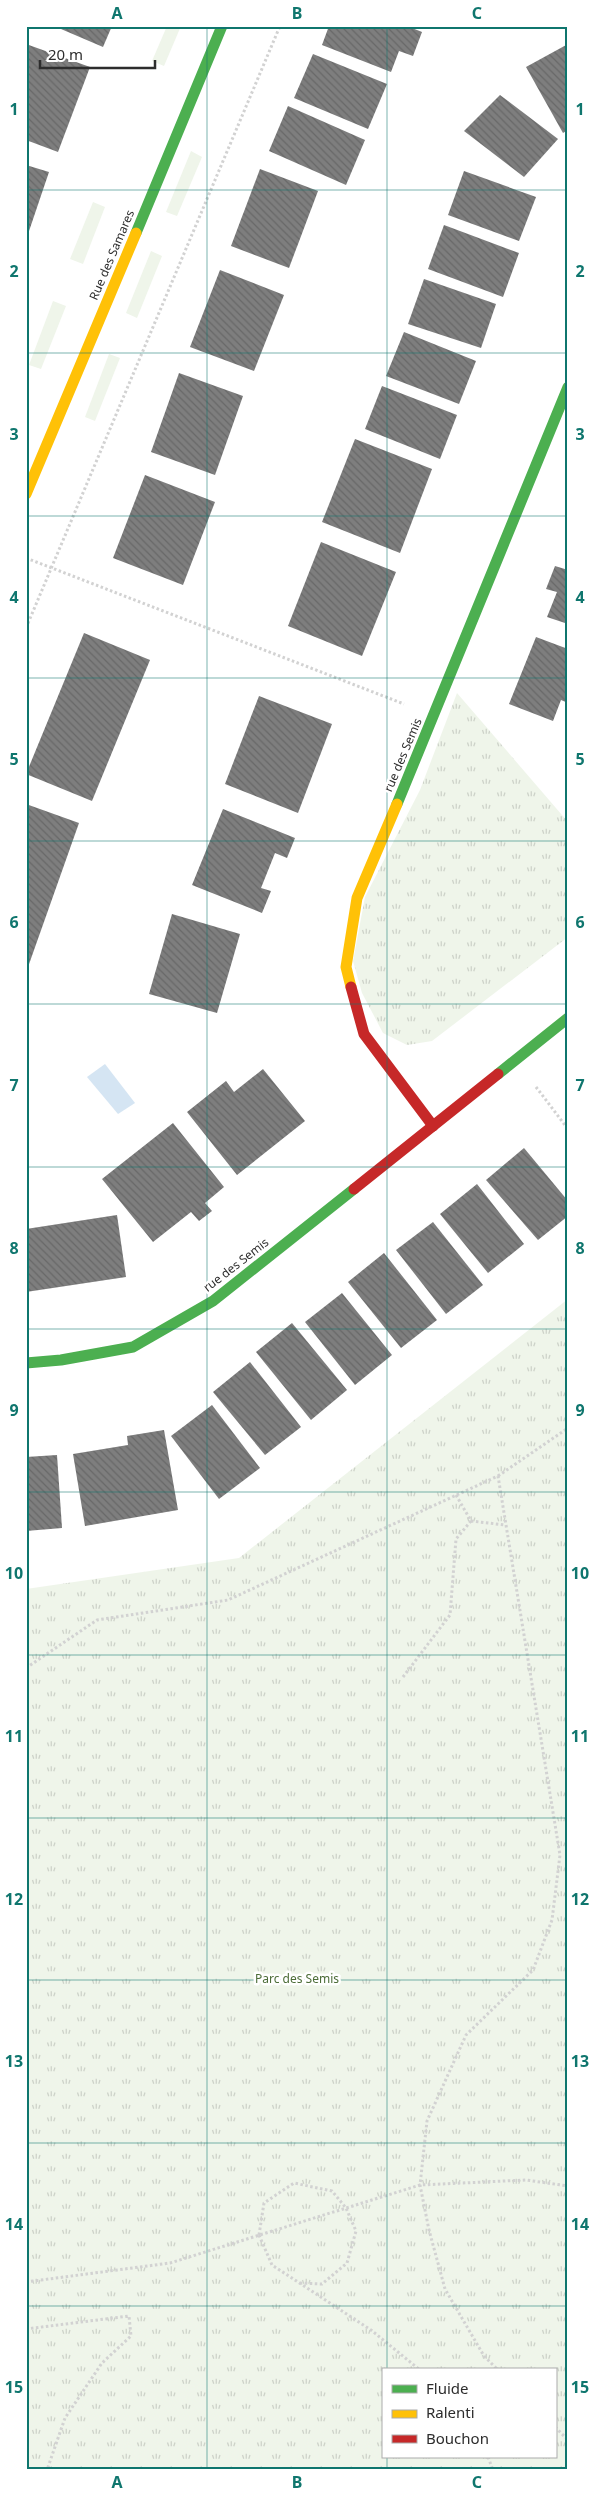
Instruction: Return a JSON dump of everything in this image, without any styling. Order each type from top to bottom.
[{"type":"street","name":"Rue des Samares","points":[[26,494],[222,26]]},
{"type":"street","name":"rue des Semis","points":[[433,1126],[364,1034],[346,967],[357,898],[435,716],[568,387]]},
{"type":"street","name":"rue des Semis","points":[[26,1363],[61,1360],[133,1347],[213,1301],[568,1018]]},
{"type":"path","points":[[26,628],[280,26]]},
{"type":"path","points":[[26,558],[435,716]]},
{"type":"path","points":[[516,1061],[568,1129]]},
{"type":"path","points":[[26,1668],[97,1620],[228,1600],[498,1476],[568,1428]]},
{"type":"path","points":[[496,2368],[484,2356],[445,2289],[429,2230],[420,2185],[427,2121],[466,2035],[533,1970],[552,1920],[560,1855],[498,1476]]},
{"type":"path","points":[[455,1495],[471,1521]]},
{"type":"path","points":[[471,1521],[505,1525]]},
{"type":"path","points":[[403,1678],[450,1615],[456,1539],[471,1521]]},
{"type":"path","points":[[26,2282],[170,2263],[420,2185],[526,2180],[568,2186]]},
{"type":"path","points":[[299,2283],[322,2284],[347,2263],[356,2232],[346,2208],[332,2191],[294,2183],[264,2203],[259,2235],[272,2265],[299,2283],[371,2330],[418,2368]]},
{"type":"path","points":[[26,2329],[129,2316],[131,2336],[102,2363],[65,2418],[47,2470]]},
{"type":"path","points":[[556,2428],[568,2440]]},
{"type":"path","points":[[488,2458],[493,2470]]},
{"type":"green space","points":[[167,26],[181,26],[164,66],[152,61]]},
{"type":"green space","points":[[191,151],[202,157],[177,216],[166,212]]},
{"type":"green space","points":[[93,202],[105,207],[83,264],[70,259]]},
{"type":"green space","points":[[151,251],[162,256],[137,318],[126,313]]},
{"type":"green space","points":[[53,301],[66,306],[41,369],[29,365]]},
{"type":"green space","points":[[109,354],[120,358],[95,421],[85,417]]},
{"type":"green space","points":[[457,693],[568,822],[568,937],[432,1041],[407,1045],[383,1033],[362,993],[353,961],[365,897],[420,790]]},
{"type":"green space","name":"Parc des Semis","points":[[568,1299],[568,2470],[26,2470],[26,1589],[239,1558]]},
{"type":"water","points":[[105,1064],[135,1103],[118,1114],[87,1077]]},
{"type":"building","points":[[54,26],[112,26],[103,47]]},
{"type":"building","points":[[329,26],[407,26],[422,32],[413,56],[399,51],[391,72],[322,45]]},
{"type":"building","points":[[26,44],[90,67],[58,152],[26,140]]},
{"type":"building","points":[[568,44],[568,130],[563,133],[526,67]]},
{"type":"building","points":[[313,54],[387,84],[368,129],[294,98]]},
{"type":"building","points":[[500,95],[558,139],[524,177],[464,131]]},
{"type":"building","points":[[288,106],[365,140],[346,185],[269,151]]},
{"type":"building","points":[[26,165],[49,172],[27,237],[26,237]]},
{"type":"building","points":[[260,169],[318,191],[289,268],[231,246]]},
{"type":"building","points":[[464,171],[536,197],[519,241],[448,215]]},
{"type":"building","points":[[444,225],[519,253],[503,297],[428,269]]},
{"type":"building","points":[[220,270],[284,295],[254,371],[190,347]]},
{"type":"building","points":[[424,279],[496,304],[481,348],[408,324]]},
{"type":"building","points":[[404,332],[476,361],[459,404],[386,376]]},
{"type":"building","points":[[179,373],[243,396],[215,475],[151,452]]},
{"type":"building","points":[[382,386],[457,415],[440,459],[365,429]]},
{"type":"building","points":[[355,439],[432,469],[400,553],[322,522]]},
{"type":"building","points":[[145,475],[215,502],[183,585],[113,558]]},
{"type":"building","points":[[321,542],[396,572],[362,656],[288,626]]},
{"type":"building","points":[[555,566],[568,570],[568,624],[547,617],[557,592],[546,589]]},
{"type":"building","points":[[84,633],[150,660],[92,801],[26,774]]},
{"type":"building","points":[[536,637],[568,649],[568,703],[561,700],[553,721],[509,704]]},
{"type":"building","points":[[259,696],[332,724],[298,813],[225,784]]},
{"type":"building","points":[[26,804],[79,823],[28,967],[26,966]]},
{"type":"building","points":[[223,809],[295,838],[287,858],[275,853],[261,888],[271,891],[262,913],[192,885]]},
{"type":"building","points":[[172,914],[240,934],[217,1013],[149,994]]},
{"type":"building","points":[[263,1069],[305,1121],[237,1175],[187,1112],[226,1081],[234,1092]]},
{"type":"building","points":[[173,1123],[224,1187],[205,1203],[212,1211],[199,1221],[191,1212],[153,1242],[102,1179]]},
{"type":"building","points":[[524,1148],[568,1201],[568,1216],[538,1240],[486,1180]]},
{"type":"building","points":[[477,1184],[524,1244],[488,1273],[440,1214]]},
{"type":"building","points":[[117,1215],[126,1277],[26,1292],[26,1229]]},
{"type":"building","points":[[433,1222],[483,1285],[446,1314],[396,1250]]},
{"type":"building","points":[[384,1253],[437,1320],[401,1348],[348,1282]]},
{"type":"building","points":[[342,1293],[392,1355],[355,1385],[305,1322]]},
{"type":"building","points":[[292,1323],[347,1390],[311,1420],[256,1352]]},
{"type":"building","points":[[250,1362],[301,1427],[265,1455],[213,1392]]},
{"type":"building","points":[[212,1405],[260,1468],[219,1499],[171,1436]]},
{"type":"building","points":[[164,1430],[178,1510],[85,1526],[73,1454],[128,1445],[127,1436]]},
{"type":"building","points":[[57,1455],[62,1528],[26,1531],[26,1457]]},
{"type":"traffic: fast","points":[[136,233],[222,26]]},
{"type":"traffic: fast","points":[[397,804],[568,387]]},
{"type":"traffic: fast","points":[[498,1074],[568,1018]]},
{"type":"traffic: fast","points":[[26,1363],[61,1360],[133,1347],[213,1301],[354,1189]]},
{"type":"traffic: slow","points":[[26,494],[136,233]]},
{"type":"traffic: slow","points":[[351,987],[346,967],[357,898],[397,804]]},
{"type":"traffic: jam","points":[[351,987],[364,1034],[433,1126]]},
{"type":"traffic: jam","points":[[354,1189],[498,1074]]}]
